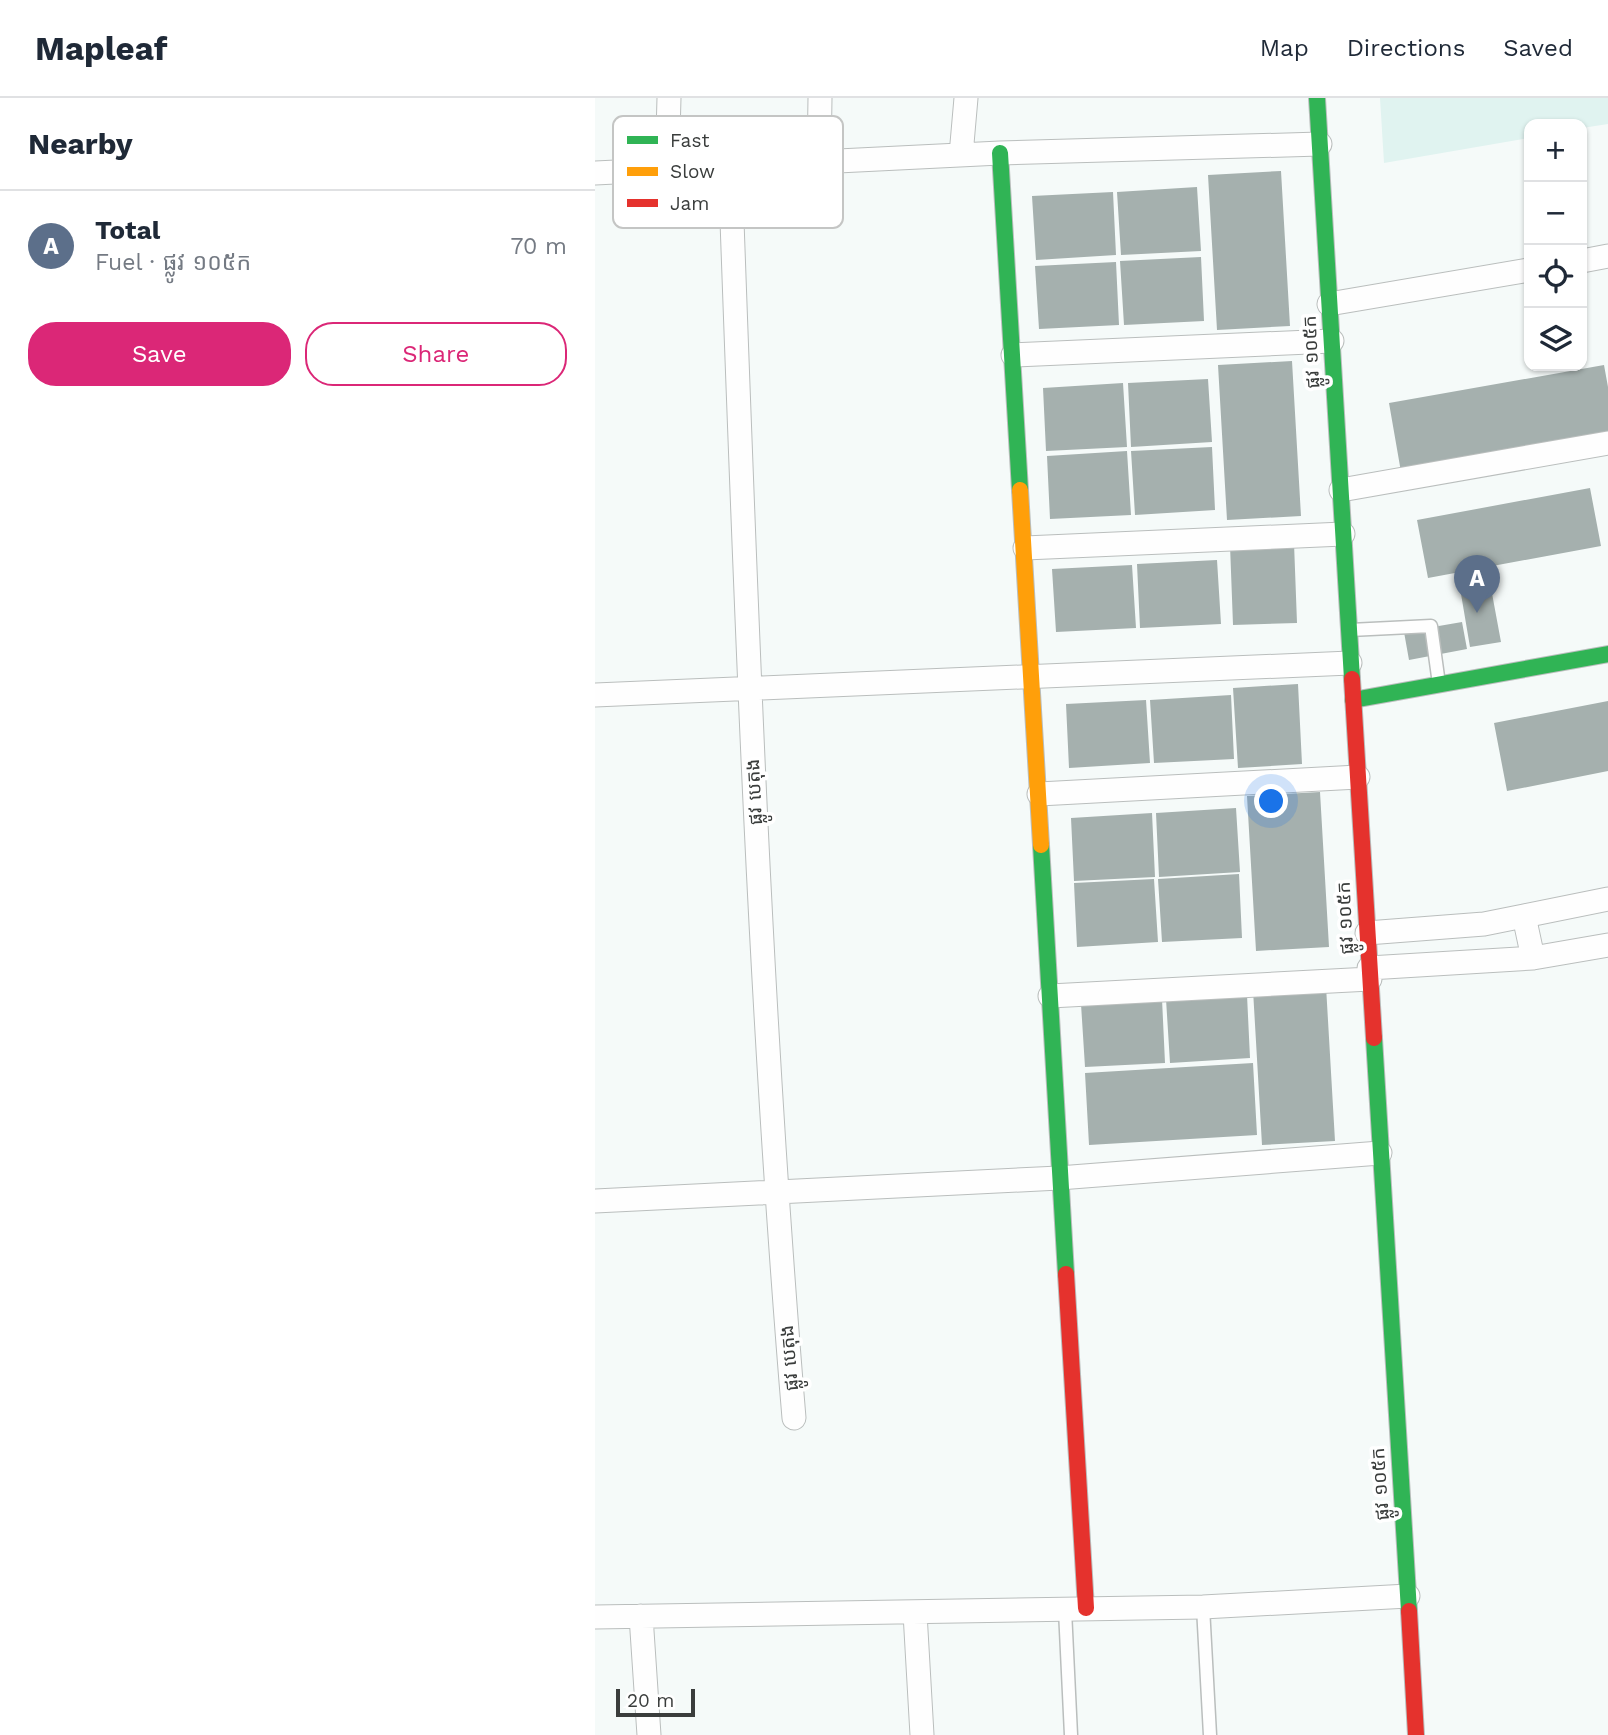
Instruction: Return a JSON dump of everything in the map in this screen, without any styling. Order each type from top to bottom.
[{"type":"street","points":[[668,116],[669,98]]},
{"type":"street","points":[[820,98],[820,116]]},
{"type":"street","points":[[961,155],[965,98]]},
{"type":"street","name":"ផ្លូវ ១០៥ក","points":[[1317,98],[1416,1735]]},
{"type":"street","points":[[843,160],[1320,144]]},
{"type":"street","points":[[1000,153],[1050,996],[1076,1609]]},
{"type":"street","points":[[595,173],[613,172]]},
{"type":"street","name":"ផ្លូវ បេតុង","points":[[732,228],[749,688],[775,1192],[794,1418]]},
{"type":"street","points":[[1587,260],[1608,256]]},
{"type":"street","points":[[1329,304],[1524,271]]},
{"type":"street","points":[[1013,355],[1332,341]]},
{"type":"street","points":[[1341,490],[1608,443]]},
{"type":"street","points":[[1025,548],[1343,534]]},
{"type":"street","points":[[1353,700],[1608,654]]},
{"type":"street","points":[[595,695],[1350,663]]},
{"type":"street","points":[[1039,794],[1358,777]]},
{"type":"street","points":[[1367,933],[1484,925],[1608,899]]},
{"type":"street","points":[[1524,916],[1532,958]]},
{"type":"street","points":[[1050,996],[1369,974],[1532,958],[1608,945]]},
{"type":"street","points":[[595,1201],[1059,1178],[1380,1153]]},
{"type":"street","points":[[595,1617],[1203,1607],[1408,1596]]},
{"type":"street","points":[[915,1613],[922,1735]]},
{"type":"street","points":[[641,1616],[649,1735]]},
{"type":"lane","points":[[1349,630],[1431,626],[1439,685]]},
{"type":"lane","points":[[1203,1607],[1210,1735]]},
{"type":"lane","points":[[1071,1735],[1076,1609]]},
{"type":"shaded area","points":[[1380,98],[1608,98],[1608,124],[1587,127],[1587,119],[1524,119],[1524,139],[1384,163]]},
{"type":"building","points":[[1281,171],[1290,326],[1217,330],[1208,175]]},
{"type":"building","points":[[1197,187],[1201,251],[1121,255],[1117,192]]},
{"type":"building","points":[[1113,192],[1116,255],[1036,260],[1032,196]]},
{"type":"building","points":[[1201,257],[1204,321],[1124,325],[1120,261]]},
{"type":"building","points":[[1116,262],[1119,325],[1039,329],[1035,266]]},
{"type":"building","points":[[1292,361],[1301,516],[1227,520],[1218,365]]},
{"type":"building","points":[[1604,365],[1608,387],[1608,435],[1401,472],[1389,403],[1570,371],[1587,371],[1587,368]]},
{"type":"building","points":[[1208,379],[1212,442],[1131,447],[1128,383]]},
{"type":"building","points":[[1123,383],[1127,447],[1046,451],[1043,388]]},
{"type":"building","points":[[1212,447],[1215,510],[1135,515],[1131,451]]},
{"type":"building","points":[[1127,451],[1131,515],[1050,519],[1047,456]]},
{"type":"building","points":[[1590,488],[1601,546],[1428,578],[1417,520]]},
{"type":"building","points":[[1294,543],[1297,623],[1233,625],[1230,545]]},
{"type":"building","points":[[1217,560],[1221,624],[1140,628],[1137,564]]},
{"type":"building","points":[[1132,565],[1136,628],[1056,632],[1052,569]]},
{"type":"building","points":[[1491,588],[1501,642],[1470,647],[1461,594]]},
{"type":"building","points":[[1462,622],[1467,649],[1409,660],[1404,632]]},
{"type":"building","points":[[1298,684],[1302,764],[1238,768],[1233,688]]},
{"type":"building","points":[[1231,695],[1234,759],[1154,763],[1150,700]]},
{"type":"building","points":[[1146,700],[1150,763],[1069,768],[1066,704]]},
{"type":"building","points":[[1608,701],[1608,771],[1507,791],[1494,723]]},
{"type":"building","points":[[1320,792],[1329,947],[1256,951],[1247,796]]},
{"type":"building","points":[[1236,808],[1240,872],[1159,877],[1156,813]]},
{"type":"building","points":[[1152,813],[1155,877],[1074,881],[1071,818]]},
{"type":"building","points":[[1239,874],[1242,938],[1162,942],[1158,879]]},
{"type":"building","points":[[1154,879],[1158,942],[1077,947],[1074,883]]},
{"type":"building","points":[[1326,986],[1335,1141],[1262,1145],[1253,990]]},
{"type":"building","points":[[1247,995],[1250,1058],[1170,1063],[1166,999]]},
{"type":"building","points":[[1162,999],[1165,1063],[1085,1067],[1081,1004]]},
{"type":"building","points":[[1253,1063],[1257,1135],[1089,1145],[1085,1073]]},
{"type":"traffic: fast","points":[[1317,98],[1352,679]]},
{"type":"traffic: fast","points":[[1000,153],[1020,490]]},
{"type":"traffic: fast","points":[[1353,700],[1608,654]]},
{"type":"traffic: fast","points":[[1041,845],[1066,1274]]},
{"type":"traffic: fast","points":[[1374,1038],[1409,1611]]},
{"type":"traffic: slow","points":[[1020,490],[1041,845]]},
{"type":"traffic: jam","points":[[1352,679],[1374,1038]]},
{"type":"traffic: jam","points":[[1066,1274],[1086,1608]]},
{"type":"traffic: jam","points":[[1409,1611],[1416,1735]]},
{"type":"place","name":"Total","points":[[1477,613]]}]
